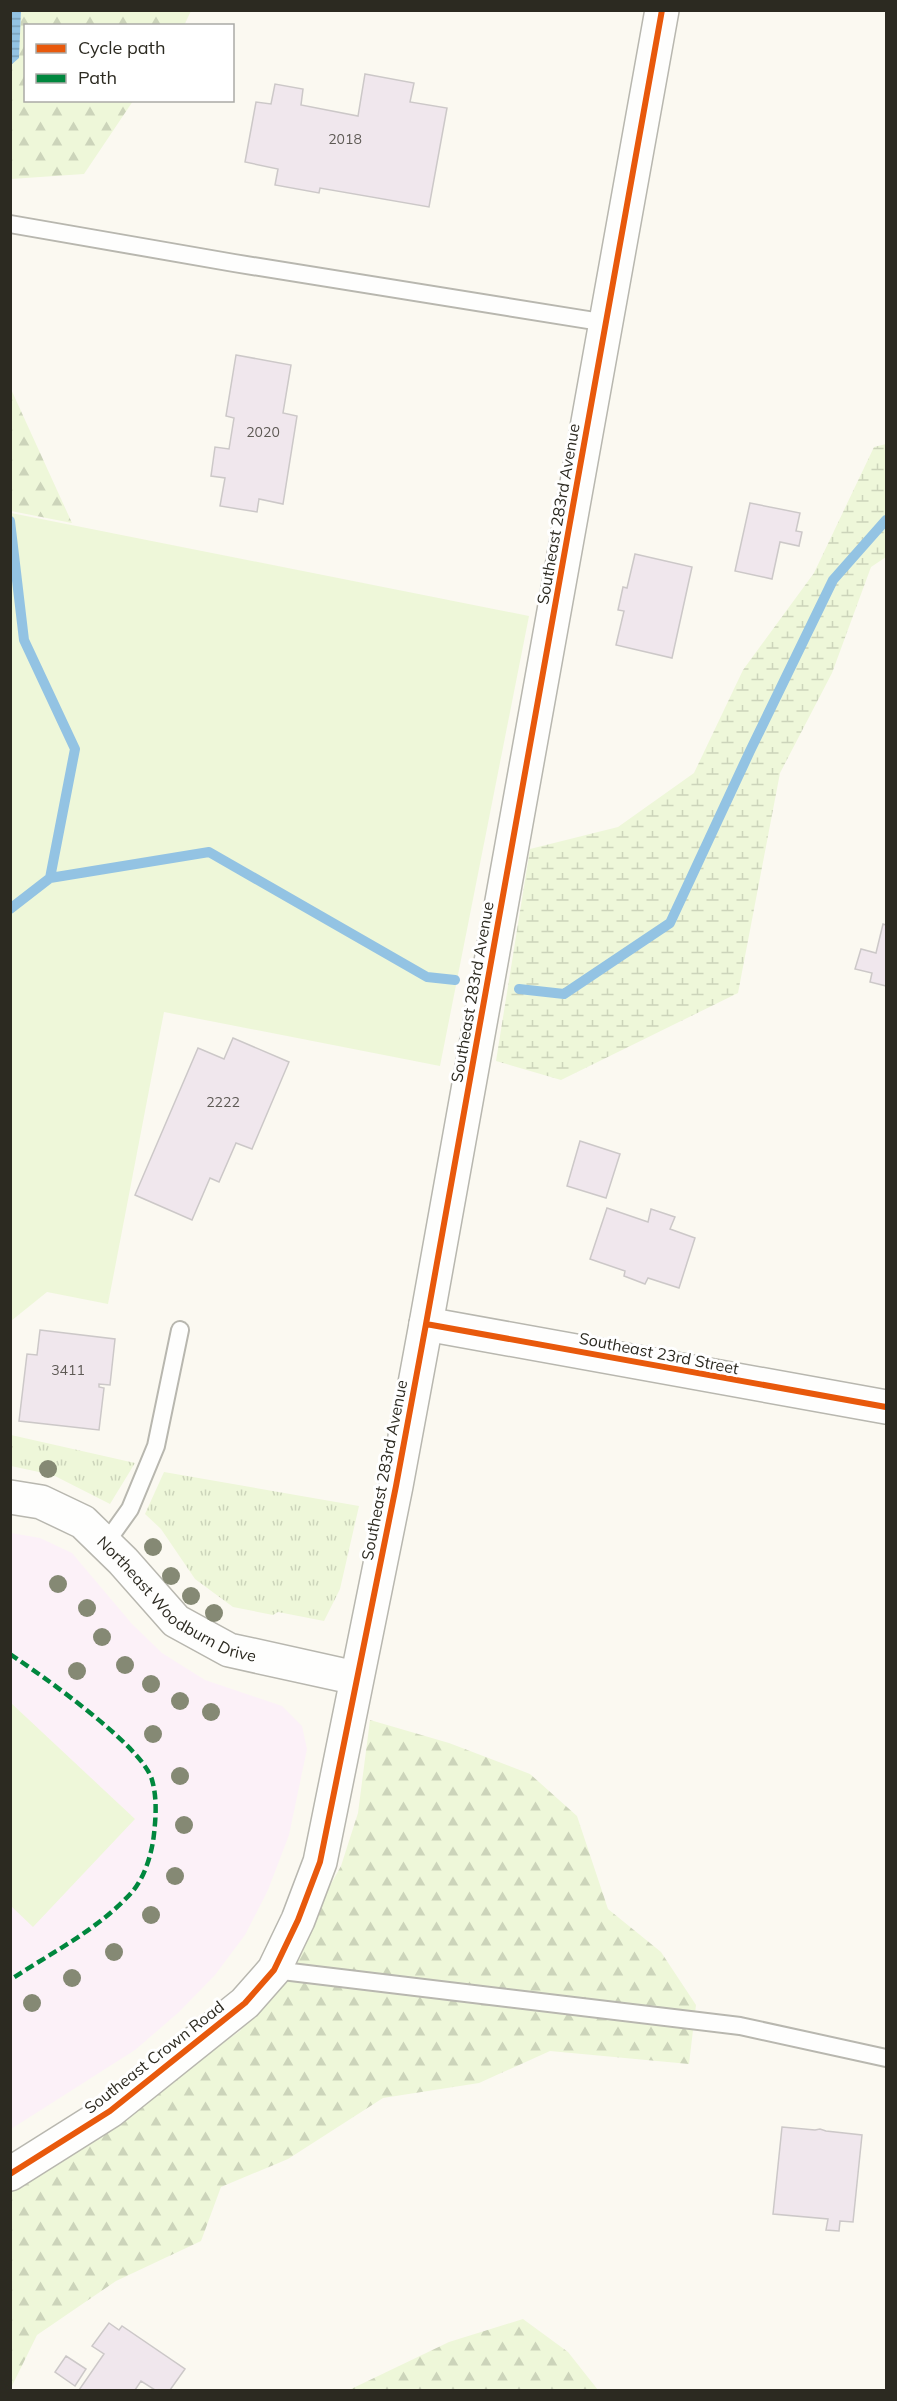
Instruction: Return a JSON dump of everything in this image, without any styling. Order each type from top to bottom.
[{"type":"street","name":"Southeast 283rd Avenue","points":[[274,1970],[298,1920],[320,1862],[396,1486],[662,10]]},
{"type":"street","name":"Southeast 23rd Street","points":[[426,1324],[886,1407]]},
{"type":"street","name":"Northeast Woodburn Drive","points":[[10,1497],[41,1502],[83,1522],[176,1621],[229,1650],[356,1678]]},
{"type":"street","name":"Southeast Crown Road","points":[[10,2174],[127,2098],[245,2003],[274,1970]]},
{"type":"lane","points":[[10,224],[234,263],[607,323]]},
{"type":"lane","points":[[105,1544],[130,1509],[156,1446],[180,1330]]},
{"type":"lane","points":[[274,1970],[740,2026],[886,2058]]},
{"type":"shaded area","points":[[11,1533],[40,1538],[72,1553],[132,1624],[162,1653],[205,1680],[282,1706],[302,1726],[307,1749],[289,1835],[268,1890],[245,1935],[215,1975],[179,2012],[135,2050],[11,2129]]},
{"type":"green space","points":[[21,11],[191,11],[184,24],[24,24],[24,102],[132,102],[84,174],[11,179],[11,65],[19,58]]},
{"type":"green space","points":[[10,387],[72,523],[11,511]]},
{"type":"green space","points":[[886,444],[886,557],[871,567],[832,673],[780,773],[738,993],[561,1080],[496,1061],[530,849],[618,827],[694,773],[743,670],[814,573],[874,447]]},
{"type":"green space","points":[[11,513],[529,616],[440,1066],[164,1012],[108,1304],[47,1292],[11,1321]]},
{"type":"green space","points":[[11,1435],[135,1463],[110,1504],[53,1475],[11,1466]]},
{"type":"green space","points":[[164,1472],[359,1506],[340,1589],[324,1621],[278,1612],[273,1615],[233,1607],[195,1579],[161,1529],[145,1514]]},
{"type":"green space","points":[[11,1703],[135,1819],[33,1927],[11,1906]]},
{"type":"green space","points":[[370,1720],[449,1743],[530,1774],[577,1816],[608,1909],[661,1952],[696,2005],[689,2064],[550,2051],[479,2083],[383,2098],[288,2159],[221,2187],[201,2241],[116,2281],[37,2335],[10,2390],[10,2189],[240,2031],[304,1932],[341,1866],[358,1813]]},
{"type":"green space","points":[[523,2319],[568,2352],[598,2390],[349,2390],[449,2342]]},
{"type":"water","points":[[11,10],[21,11],[19,58],[11,65]]},
{"type":"building","points":[[365,74],[414,83],[410,102],[447,108],[429,207],[320,188],[319,193],[275,185],[278,169],[245,162],[256,102],[271,104],[275,84],[303,89],[301,105],[358,116]]},
{"type":"building","points":[[236,355],[291,365],[283,413],[297,416],[283,504],[259,499],[257,512],[220,506],[225,478],[211,476],[215,447],[229,449],[234,418],[226,416]]},
{"type":"building","points":[[750,503],[800,513],[796,531],[802,532],[799,546],[780,542],[772,579],[735,571]]},
{"type":"building","points":[[635,554],[692,567],[672,658],[616,645],[624,611],[618,610],[623,587],[627,588]]},
{"type":"building","points":[[883,924],[886,925],[886,986],[870,982],[872,973],[855,969],[861,949],[876,953]]},
{"type":"building","points":[[233,1038],[289,1062],[252,1149],[236,1143],[219,1182],[210,1178],[192,1220],[135,1195],[198,1048],[224,1059]]},
{"type":"building","points":[[580,1141],[620,1154],[606,1198],[567,1186]]},
{"type":"building","points":[[607,1208],[648,1222],[651,1209],[675,1217],[670,1229],[695,1238],[679,1288],[648,1278],[645,1284],[624,1276],[625,1271],[590,1259]]},
{"type":"building","points":[[40,1330],[115,1339],[110,1385],[99,1384],[99,1387],[104,1388],[99,1430],[19,1421],[27,1354],[37,1355]]},
{"type":"building","points":[[782,2127],[862,2135],[853,2222],[840,2221],[839,2231],[826,2230],[828,2219],[773,2214]]},
{"type":"building","points":[[109,2323],[119,2330],[122,2326],[185,2369],[170,2390],[155,2390],[141,2381],[135,2390],[79,2390],[104,2354],[92,2346]]},
{"type":"building","points":[[66,2356],[86,2369],[75,2386],[55,2372]]},
{"type":"waterway","points":[[519,989],[564,994],[670,923],[833,580],[886,520]]},
{"type":"waterway","points":[[10,521],[24,640],[75,749],[50,878]]},
{"type":"waterway","points":[[10,909],[50,878],[209,852],[427,977],[455,980]]},
{"type":"marked path","points":[[10,1654],[89,1712],[130,1749],[145,1766],[152,1780],[156,1807],[150,1857],[141,1879],[132,1892],[90,1929],[10,1980]]},
{"type":"cycle path","points":[[10,2174],[110,2111],[245,2003],[274,1970],[298,1920],[320,1862],[396,1486],[426,1324],[662,10]]},
{"type":"cycle path","points":[[426,1324],[886,1407]]}]
